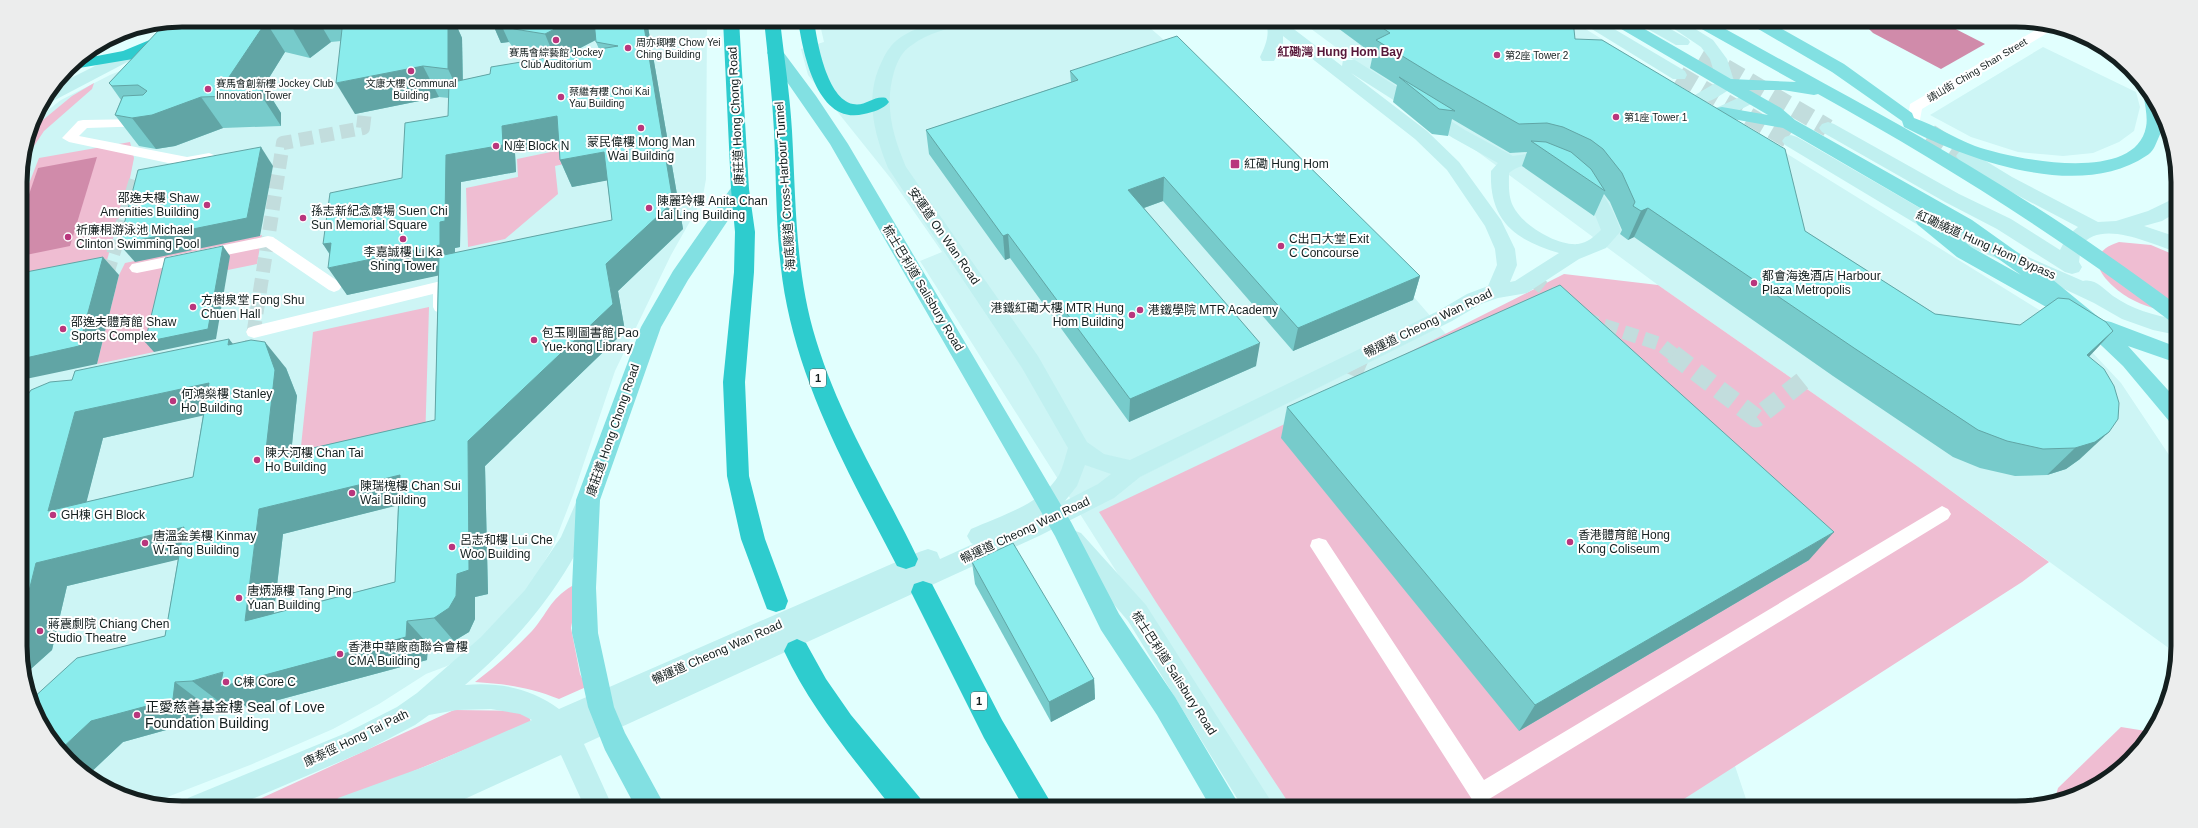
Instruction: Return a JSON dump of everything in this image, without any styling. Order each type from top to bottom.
[{"type":"highway","points":[[82,64],[127,55],[195,27]]},
{"type":"highway","name":"康莊道 Hong Chong Road","points":[[731,27],[740,189]]},
{"type":"highway","name":"1","points":[[773,27],[775,53]]},
{"type":"highway","points":[[807,27],[810,46],[821,78],[834,100],[840,105],[854,110],[866,108],[880,102]]},
{"type":"highway","points":[[99,51],[149,31]]},
{"type":"highway","name":"海底隧道 Cross-Harbour Tunnel","points":[[775,53],[783,129],[788,244],[797,308],[817,375],[842,435],[906,559]]},
{"type":"highway","points":[[740,189],[745,232],[744,272],[734,382],[738,476],[753,539],[776,601]]},
{"type":"highway","name":"1","points":[[923,592],[993,729],[1036,801]]},
{"type":"highway","points":[[797,651],[817,688],[842,724],[904,801]]},
{"type":"main road","points":[[1629,27],[1726,84],[1751,91],[1794,87],[1829,93]]},
{"type":"main road","points":[[1709,27],[1829,93],[2011,200],[2087,250],[2171,312]]},
{"type":"main road","points":[[1740,27],[1936,136],[1974,152],[2015,163],[2043,168],[2082,169],[2110,166],[2129,159],[2146,149],[2153,138],[2157,117]]},
{"type":"main road","points":[[1767,27],[1801,45],[1838,68],[1910,119]]},
{"type":"main road","points":[[1741,45],[1751,70],[1751,91],[1774,112],[1790,132]]},
{"type":"main road","name":"梳士巴利道 Salisbury Road","points":[[775,53],[807,95],[839,144],[1063,529],[1110,622],[1166,706],[1221,797]]},
{"type":"main road","points":[[1722,112],[1790,132],[1966,225],[2020,263],[2080,311],[2119,348],[2171,408]]},
{"type":"main road","name":"康莊道 Hong Chong Road","points":[[648,801],[615,741],[601,707],[585,633],[584,588],[588,500],[651,327],[680,276],[740,189]]},
{"type":"main road","points":[[1925,220],[1964,252],[2057,305],[2124,336],[2171,353]]},
{"type":"street","name":"安運道 On Wan Road","points":[[938,27],[922,32],[897,49],[881,86],[880,102],[885,140],[897,168],[1030,362],[1079,448]]},
{"type":"street","points":[[1268,57],[1274,43],[1273,27]]},
{"type":"street","name":"暢運道 Cheong Wan Road","points":[[428,801],[1031,529],[1106,491],[1132,470],[1446,316],[1474,300],[1496,292],[1506,265],[1505,249],[1494,225],[1453,166],[1421,135],[1312,53],[1282,27]]},
{"type":"street","points":[[1600,27],[1679,75]]},
{"type":"street","points":[[1655,27],[1702,54]]},
{"type":"street","points":[[1680,27],[1701,40],[1713,50],[1721,60],[1726,84],[1701,99]]},
{"type":"street","name":"靖山街 Ching Shan Street","points":[[1910,119],[1915,107],[2045,30]]},
{"type":"street","points":[[1291,34],[1337,57],[1459,134],[1510,162]]},
{"type":"street","points":[[56,92],[127,55]]},
{"type":"street","points":[[1722,112],[1751,91]]},
{"type":"street","points":[[153,122],[82,124],[69,138],[187,162],[215,155]]},
{"type":"street","points":[[1828,128],[1952,198],[2004,224],[2072,267]]},
{"type":"street","name":"紅磡繞道 Hung Hom Bypass","points":[[1790,132],[1925,220],[2033,266],[2099,297],[2135,316],[2171,325]]},
{"type":"street","points":[[1965,156],[2005,181],[2097,229]]},
{"type":"street","points":[[1496,292],[1520,288],[1540,274],[1579,251],[1599,243],[1608,236],[1611,231],[1608,219],[1592,192],[1576,177],[1558,165],[1532,159],[1510,162],[1500,171],[1499,183],[1509,216],[1518,227],[1537,240],[1558,248],[1579,251]]},
{"type":"street","points":[[2117,228],[2155,216],[2171,207]]},
{"type":"street","points":[[2004,224],[2050,234],[2078,236],[2097,229],[2117,228],[2149,234],[2171,242]]},
{"type":"street","name":"紅磡繞道 Hung Hom Bypass","points":[[2078,236],[2070,248],[2069,256],[2072,267],[2080,279],[2099,297]]},
{"type":"street","points":[[137,268],[268,241],[334,286]]},
{"type":"street","points":[[254,332],[441,287],[440,319]]},
{"type":"street","points":[[1079,448],[1097,461],[1132,470]]},
{"type":"street","name":"暢運道 Cheong Wan Road","points":[[367,801],[433,777],[970,540],[1028,512],[1057,495],[1071,474],[1079,448]]},
{"type":"street","name":"康泰徑 Hong Tai Path","points":[[215,801],[327,754],[382,728],[424,704],[481,655],[525,608],[546,581],[570,543],[588,500]]},
{"type":"street","points":[[1319,546],[1481,794],[1942,514]]},
{"type":"street","name":"梳士巴利道 Salisbury Road","points":[[1063,529],[1137,613],[1255,801]]},
{"type":"street","points":[[424,704],[471,696],[498,697],[524,703],[541,711],[552,720],[565,736],[596,801]]},
{"type":"shaded area","points":[[227,27],[707,27],[706,179],[703,196],[671,255],[615,371],[573,495],[552,549],[524,595],[468,654],[447,666],[426,674],[379,704],[333,729],[250,765],[161,800],[132,793],[113,785],[96,775],[72,756],[53,732],[43,715],[32,686],[27,656],[28,162],[35,132],[42,114],[61,100],[110,75]]},
{"type":"shaded area","points":[[821,27],[1149,27],[1211,81],[1413,296],[1483,377],[1735,766],[1747,801],[1262,801],[920,261],[942,252],[892,180],[808,75],[801,49],[824,42]]},
{"type":"shaded area","points":[[1308,27],[1582,27],[2062,324],[2091,351],[2121,383],[2171,458],[2171,650],[1917,466],[1658,285]]},
{"type":"shaded area","points":[[1867,27],[1952,27],[1985,44],[1941,69],[1873,33]]},
{"type":"shaded area","points":[[2043,47],[2136,92],[2140,107],[2134,131],[2119,142],[2093,153],[2063,156],[2018,152],[1971,137],[1930,115]]},
{"type":"shaded area","points":[[94,83],[92,89],[44,131],[30,152],[39,123],[72,96]]},
{"type":"shaded area","name":"祈廉桐游泳池 Michael Clinton Swimming Pool","points":[[130,142],[134,158],[130,178],[102,278],[27,293],[27,189],[39,158]]},
{"type":"shaded area","points":[[594,143],[595,157],[555,166],[558,194],[505,239],[468,247],[466,188],[518,177],[517,159]]},
{"type":"shaded area","name":"祈廉桐游泳池 Michael Clinton Swimming Pool","points":[[97,157],[70,246],[27,255],[27,200],[38,168]]},
{"type":"shaded area","points":[[262,235],[257,264],[169,282],[154,352],[97,364],[119,275],[125,263]]},
{"type":"shaded area","points":[[2119,242],[2151,245],[2171,253],[2171,312],[2152,308],[2134,301],[2112,285],[2100,270],[2098,262],[2100,254],[2107,248]]},
{"type":"shaded area","name":"香港體育館 Hong Kong Coliseum","points":[[1564,274],[1658,285],[1917,466],[2049,562],[2022,582],[1681,801],[1287,801],[1156,602],[1099,512],[1306,414],[1326,394]]},
{"type":"shaded area","points":[[429,307],[425,444],[298,475],[313,332]]},
{"type":"shaded area","points":[[572,586],[578,590],[571,628],[580,674],[586,687],[559,699],[517,687],[475,682],[518,645],[532,631],[558,596]]},
{"type":"shaded area","points":[[454,710],[527,711],[531,722],[378,786],[337,801],[255,801]]},
{"type":"shaded area","points":[[2121,727],[2146,731],[2126,756],[2102,775],[2085,785],[2056,796],[2058,788]]},
{"type":"building","points":[[172,27],[263,27],[227,80],[261,82],[261,95],[201,97],[152,115],[132,118],[115,115],[123,96],[143,95],[147,91],[138,85],[112,86],[109,83],[159,30]]},
{"type":"building","points":[[342,27],[448,27],[448,69],[423,66],[336,83]]},
{"type":"building","points":[[510,27],[558,27],[545,34],[514,29]]},
{"type":"building","points":[[595,27],[644,27],[673,202],[606,264],[613,304],[468,441],[469,570],[457,574],[456,596],[449,608],[434,618],[407,621],[406,637],[220,687],[223,672],[192,681],[175,682],[173,699],[91,721],[64,746],[48,724],[35,696],[77,658],[165,636],[184,527],[36,563],[27,599],[27,396],[31,390],[50,382],[72,380],[75,371],[229,339],[228,345],[251,340],[265,342],[275,370],[265,459],[435,420],[439,256],[612,220],[604,152],[560,160],[557,116],[502,126],[503,145],[446,155],[445,221],[440,222],[440,245],[328,268],[331,243],[323,244],[330,193],[402,178],[405,123],[448,116],[449,83],[490,74],[491,67],[618,46],[596,42]],"holes":[[[209,383],[193,477],[48,511],[75,412]],[[400,475],[395,582],[245,621],[259,509]]]},
{"type":"building","points":[[1381,27],[1574,27],[1575,39],[1602,40],[1785,149],[1805,231],[1935,314],[2020,325],[2058,298],[2069,299],[2106,322],[2113,331],[2087,355],[2104,369],[2114,386],[2119,403],[2118,419],[2109,432],[2095,442],[2075,448],[2043,449],[2007,441],[1978,430],[1648,208],[1641,211],[1633,206],[1635,202],[1622,173],[1603,149],[1591,140],[1563,127],[1547,123],[1519,124],[1440,79],[1376,40],[1390,33]]},
{"type":"building","points":[[1177,36],[1420,276],[1298,328],[1164,177],[1128,190],[1260,343],[1130,399],[1008,234],[1003,236],[926,130],[1078,80],[1070,71]]},
{"type":"building","points":[[1399,77],[1455,111],[1439,109]]},
{"type":"building","points":[[1531,141],[1546,142],[1571,152],[1591,169],[1605,191]]},
{"type":"building","points":[[261,147],[247,218],[119,244],[138,170]]},
{"type":"building","name":"方樹泉堂 Fong Shu Chuen Hall","points":[[223,246],[208,329],[145,342],[165,258]]},
{"type":"building","points":[[103,257],[79,346],[27,358],[27,272]]},
{"type":"building","name":"香港體育館 Hong Kong Coliseum","points":[[1560,285],[1834,532],[1535,705],[1287,407]]},
{"type":"building","points":[[1013,543],[1094,679],[1049,702],[972,562]]},
{"type":"tunnel","points":[[1702,54],[1828,128]]},
{"type":"tunnel","points":[[1679,75],[1791,141]]},
{"type":"tunnel","points":[[250,355],[283,143],[363,128],[365,111]]},
{"type":"tunnel","points":[[1930,133],[1965,156]]},
{"type":"tunnel","points":[[107,274],[136,180],[157,176]]},
{"type":"tunnel","points":[[1532,279],[1553,295],[1548,307],[1545,308]]},
{"type":"tunnel","points":[[1584,319],[1660,344],[1674,355]]},
{"type":"tunnel","points":[[248,361],[250,354]]},
{"type":"tunnel","points":[[1673,354],[1756,418],[1810,375]]},
{"type":"tunnel","points":[[1347,363],[1385,379],[1388,378]]},
{"type":"place","name":"賽馬會綜藝館 Jockey Club Auditorium","points":[[556,40]]},
{"type":"place","name":"周亦卿樓 Chow Yei Ching Building","points":[[628,48]]},
{"type":"place","name":"第2座 Tower 2","points":[[1497,55]]},
{"type":"place","name":"文康大樓 Communal Building","points":[[411,71]]},
{"type":"place","name":"賽馬會創新樓 Jockey Club Innovation Tower","points":[[208,89]]},
{"type":"place","name":"蔡繼有樓 Choi Kai Yau Building","points":[[561,97]]},
{"type":"place","name":"第1座 Tower 1","points":[[1616,117]]},
{"type":"place","name":"蒙民偉樓 Mong Man Wai Building","points":[[641,128]]},
{"type":"place","name":"N座 Block N","points":[[496,146]]},
{"type":"place","name":"紅磡 Hung Hom","points":[[1235,164]]},
{"type":"place","name":"邵逸夫樓 Shaw Amenities Building","points":[[207,205]]},
{"type":"place","name":"陳麗玲樓 Anita Chan Lai Ling Building","points":[[649,208]]},
{"type":"place","name":"孫志新紀念廣場 Suen Chi Sun Memorial Square","points":[[303,218]]},
{"type":"place","name":"祈廉桐游泳池 Michael Clinton Swimming Pool","points":[[68,237]]},
{"type":"place","name":"李嘉誠樓 Li Ka Shing Tower","points":[[403,239]]},
{"type":"place","name":"C出口大堂 Exit C Concourse","points":[[1281,246]]},
{"type":"place","name":"都會海逸酒店 Harbour Plaza Metropolis","points":[[1754,283]]},
{"type":"place","name":"方樹泉堂 Fong Shu Chuen Hall","points":[[193,307]]},
{"type":"place","name":"港鐵學院 MTR Academy","points":[[1140,310]]},
{"type":"place","name":"港鐵紅磡大樓 MTR Hung Hom Building","points":[[1132,315]]},
{"type":"place","name":"邵逸夫體育館 Shaw Sports Complex","points":[[63,329]]},
{"type":"place","name":"包玉剛圖書館 Pao Yue-kong Library","points":[[534,340]]},
{"type":"place","name":"何鴻燊樓 Stanley Ho Building","points":[[173,401]]},
{"type":"place","name":"陳大河樓 Chan Tai Ho Building","points":[[257,460]]},
{"type":"place","name":"陳瑞槐樓 Chan Sui Wai Building","points":[[352,493]]},
{"type":"place","name":"GH棟 GH Block","points":[[53,515]]},
{"type":"place","name":"香港體育館 Hong Kong Coliseum","points":[[1570,542]]},
{"type":"place","name":"唐溫金美樓 Kinmay W.Tang Building","points":[[145,543]]},
{"type":"place","name":"呂志和樓 Lui Che Woo Building","points":[[452,547]]},
{"type":"place","name":"唐炳源樓 Tang Ping Yuan Building","points":[[239,598]]},
{"type":"place","name":"蔣震劇院 Chiang Chen Studio Theatre","points":[[40,631]]},
{"type":"place","name":"香港中華廠商聯合會樓 CMA Building","points":[[340,654]]},
{"type":"place","name":"C棟 Core C","points":[[226,682]]},
{"type":"place","name":"正愛慈善基金樓 Seal of Love Foundation Building","points":[[137,715]]},
{"type":"district","name":"紅磡灣 Hung Hom Bay","points":[[1340,52]]}]
